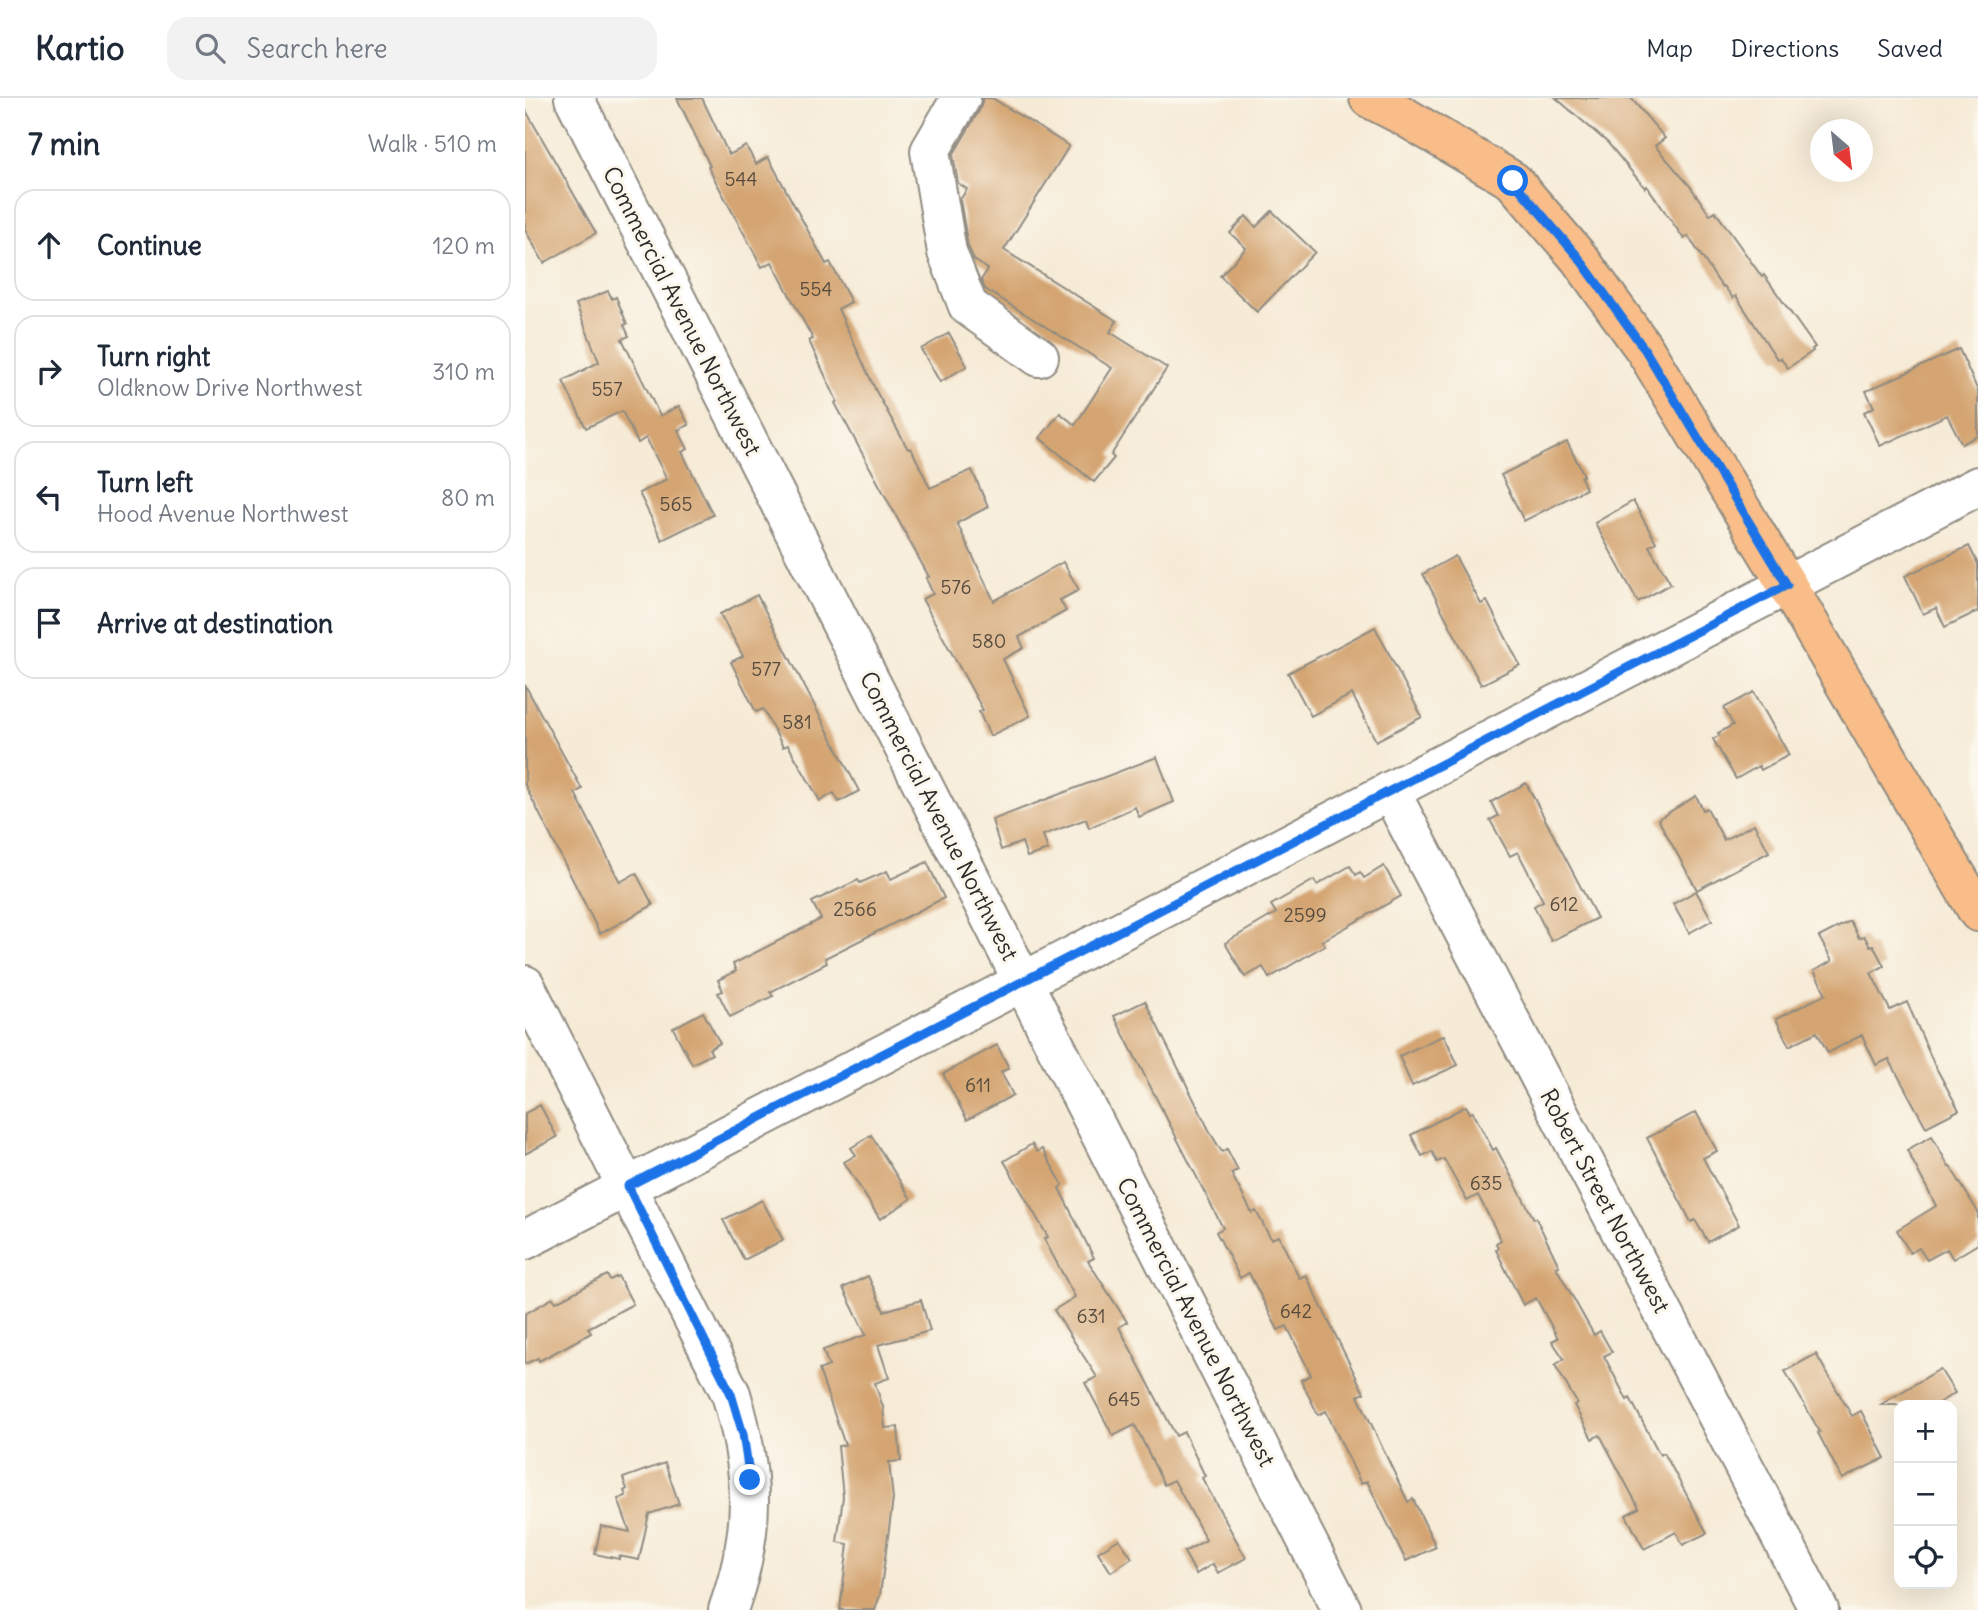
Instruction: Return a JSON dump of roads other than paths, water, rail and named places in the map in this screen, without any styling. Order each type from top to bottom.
[{"type":"main road","points":[[1369,98],[1513,181],[1579,258],[1645,350],[1787,585],[1978,912]]},
{"type":"street","name":"Commercial Avenue Northwest","points":[[574,98],[1342,1610]]},
{"type":"street","points":[[961,98],[930,151],[947,252],[968,306],[1039,357]]},
{"type":"street","points":[[525,1240],[1978,486]]},
{"type":"street","name":"Robert Street Northwest","points":[[1391,791],[1819,1610]]},
{"type":"street","points":[[525,985],[731,1394],[743,1434],[750,1480],[749,1527],[741,1574],[729,1610]]}]
